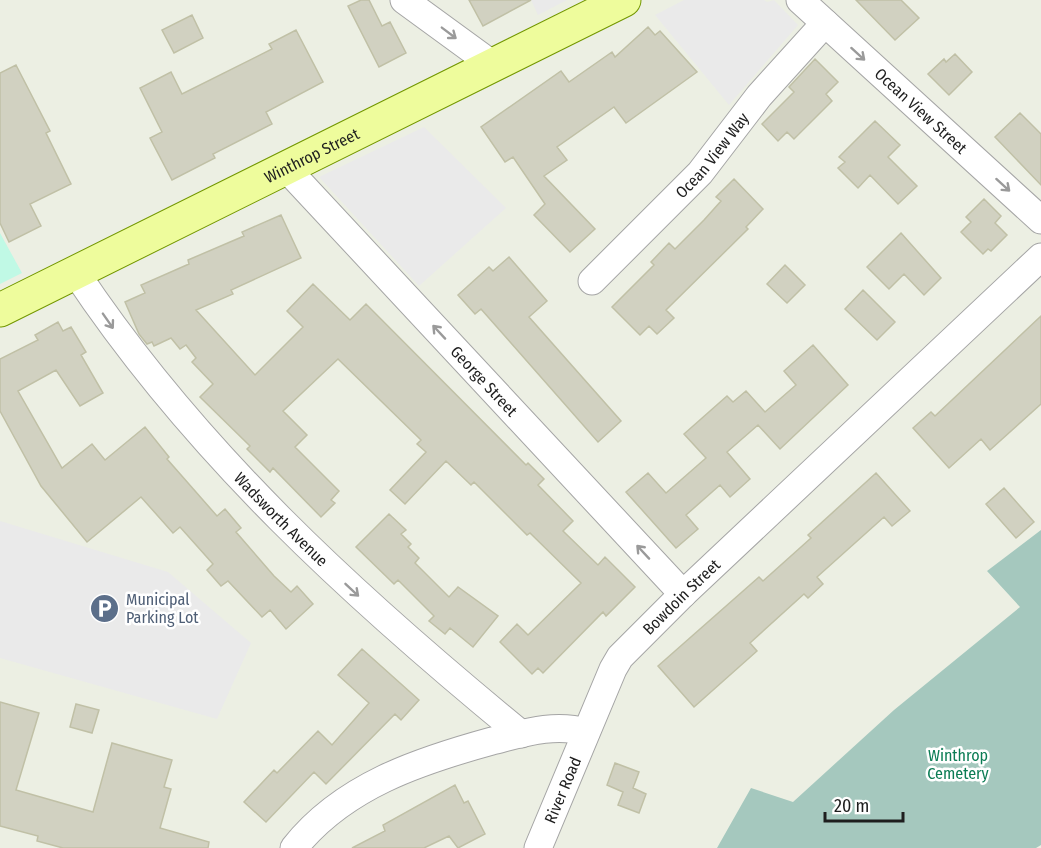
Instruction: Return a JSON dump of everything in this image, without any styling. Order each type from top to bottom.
[{"type":"main road","name":"Winthrop Street","points":[[0,310],[624,0]]},
{"type":"street","points":[[404,0],[493,65]]},
{"type":"street","name":"Ocean View Street","points":[[800,0],[1041,220]]},
{"type":"street","name":"Ocean View Way","points":[[592,281],[700,173],[753,102],[825,23]]},
{"type":"street","name":"George Street","points":[[286,168],[683,594]]},
{"type":"street","name":"Bowdoin Street","points":[[586,732],[620,657],[683,594],[1041,257]]},
{"type":"street","name":"Wadsworth Avenue","points":[[76,273],[146,372],[247,486],[355,593],[521,734]]},
{"type":"street","points":[[294,848],[323,818],[379,781],[425,760],[521,734],[559,728],[586,732]]},
{"type":"street","name":"River Road","points":[[538,848],[586,732]]},
{"type":"green space","name":"Winthrop Cemetery","points":[[1041,530],[1041,845],[1036,848],[717,848],[751,788],[793,802],[894,710],[1020,607],[987,571]]},
{"type":"shaded area","points":[[531,0],[567,0],[538,15]]},
{"type":"shaded area","points":[[684,0],[764,0],[767,2],[774,0],[798,25],[729,105],[655,15]]},
{"type":"shaded area","points":[[424,127],[506,208],[419,286],[319,177]]},
{"type":"shaded area","points":[[0,233],[22,273],[0,284]]},
{"type":"shaded area","name":"Municipal Parking Lot","points":[[0,521],[168,572],[251,643],[217,719],[0,658]]},
{"type":"building","points":[[361,0],[369,0],[382,26],[390,22],[406,53],[379,67],[348,6]]},
{"type":"building","points":[[469,0],[531,0],[483,26]]},
{"type":"building","points":[[856,0],[901,0],[919,18],[895,40]]},
{"type":"building","points":[[192,15],[203,38],[174,53],[162,30]]},
{"type":"building","points":[[648,27],[655,35],[660,31],[697,72],[626,123],[614,107],[557,147],[567,160],[544,176],[595,229],[570,252],[534,215],[545,204],[513,157],[505,162],[481,127],[561,71],[569,82],[612,52],[615,57]]},
{"type":"building","points":[[296,30],[323,82],[266,112],[272,124],[213,154],[215,158],[172,180],[150,138],[162,132],[140,88],[171,72],[182,94],[272,49],[269,44]]},
{"type":"building","points":[[955,54],[972,72],[949,95],[928,74],[944,59],[946,62]]},
{"type":"building","points":[[815,59],[838,82],[826,94],[832,101],[794,139],[787,132],[778,141],[762,124],[794,92],[789,87]]},
{"type":"building","points":[[16,65],[50,131],[46,133],[71,184],[30,204],[41,226],[9,242],[0,223],[0,73]]},
{"type":"building","points":[[1020,113],[1041,134],[1041,185],[995,137]]},
{"type":"building","points":[[875,121],[900,145],[888,157],[917,186],[898,204],[870,175],[858,188],[838,168],[845,162],[839,157]]},
{"type":"building","points":[[734,179],[763,209],[746,227],[748,229],[666,310],[674,318],[657,334],[649,326],[640,335],[612,307],[654,265],[651,262],[669,243],[675,249],[704,220],[721,201],[716,197]]},
{"type":"building","points":[[984,199],[1001,216],[995,223],[1007,235],[991,251],[988,249],[983,254],[961,232],[971,222],[966,217]]},
{"type":"building","points":[[281,215],[301,258],[231,290],[233,294],[196,310],[255,375],[303,327],[287,311],[313,284],[350,320],[366,304],[526,465],[528,463],[544,479],[538,485],[573,521],[563,531],[598,565],[605,557],[635,587],[606,616],[603,612],[543,673],[538,668],[532,674],[500,642],[517,624],[528,635],[581,583],[530,533],[527,535],[474,482],[471,485],[446,461],[405,504],[390,490],[426,452],[417,444],[421,440],[338,359],[283,411],[307,435],[295,447],[339,491],[331,500],[335,503],[321,517],[273,468],[270,472],[247,449],[250,446],[200,397],[213,384],[192,362],[196,358],[186,345],[180,349],[171,338],[154,346],[152,342],[147,344],[139,334],[125,302],[145,293],[141,285],[189,264],[188,260],[244,236],[242,232]]},
{"type":"building","points":[[901,233],[941,278],[924,295],[904,274],[889,289],[867,267]]},
{"type":"building","points":[[509,257],[547,301],[529,317],[621,421],[598,442],[481,309],[475,314],[458,295],[489,267],[493,271]]},
{"type":"building","points":[[785,265],[805,285],[787,303],[767,284]]},
{"type":"building","points":[[863,290],[895,322],[877,340],[845,309]]},
{"type":"building","points":[[1041,316],[1041,404],[990,450],[981,439],[949,468],[913,428],[931,412],[935,416]]},
{"type":"building","points":[[58,322],[63,331],[71,327],[86,352],[81,355],[103,393],[80,406],[56,370],[18,391],[62,468],[92,444],[105,460],[145,427],[169,457],[167,459],[217,516],[225,509],[241,528],[236,532],[274,576],[291,592],[297,586],[313,604],[286,629],[270,610],[262,617],[228,581],[221,586],[207,570],[213,564],[180,527],[173,533],[141,497],[87,542],[41,486],[0,411],[0,359],[38,340],[35,335]]},
{"type":"building","points":[[813,345],[848,385],[780,449],[758,425],[727,452],[750,479],[730,497],[720,485],[686,515],[698,529],[676,548],[626,492],[648,473],[666,493],[706,458],[684,434],[727,396],[733,402],[746,391],[765,412],[796,385],[784,371]]},
{"type":"building","points":[[876,473],[910,511],[892,526],[884,517],[817,577],[823,584],[808,598],[804,594],[750,643],[757,651],[694,707],[658,666],[759,577],[763,581],[811,538],[808,535]]},
{"type":"building","points":[[1004,488],[1034,522],[1016,538],[986,504]]},
{"type":"building","points":[[389,514],[406,530],[401,534],[411,544],[408,547],[419,558],[415,563],[449,597],[458,587],[498,616],[473,647],[450,628],[445,634],[429,621],[434,616],[398,580],[394,584],[356,547]]},
{"type":"building","points":[[362,649],[419,700],[401,720],[395,714],[326,784],[314,772],[266,822],[244,802],[274,770],[277,773],[318,731],[332,745],[369,703],[338,675]]},
{"type":"building","points":[[0,702],[39,713],[16,790],[93,812],[112,743],[172,760],[164,787],[171,789],[160,828],[209,842],[208,848],[63,848],[37,841],[38,836],[0,826]]},
{"type":"building","points":[[76,704],[99,710],[92,733],[70,727]]},
{"type":"building","points":[[615,763],[639,772],[633,788],[646,794],[639,813],[618,805],[623,792],[607,785]]},
{"type":"building","points":[[455,785],[464,803],[468,801],[485,834],[458,848],[449,836],[424,848],[352,848],[385,831],[383,825]]},
{"type":"place","name":"Municipal Parking Lot","points":[[105,608]]}]
